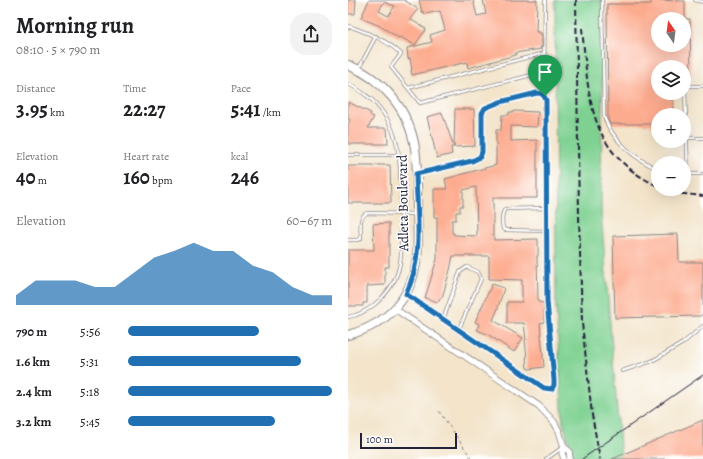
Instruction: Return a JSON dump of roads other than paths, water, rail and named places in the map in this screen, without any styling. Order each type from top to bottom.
[{"type":"street","name":"Adleta Boulevard","points":[[348,65],[358,69],[376,81],[387,91],[405,117],[412,136],[415,147],[418,256],[414,273],[406,294],[395,309],[376,324],[362,331],[348,335]]},
{"type":"street","points":[[395,309],[539,406],[554,422],[564,447],[569,451],[570,459]]},
{"type":"street","points":[[564,447],[562,453],[564,459]]},
{"type":"lane","points":[[348,28],[349,26],[376,36],[393,46],[401,54],[391,67],[420,103],[544,72],[545,0]]},
{"type":"lane","points":[[602,0],[603,111],[608,128],[623,146],[651,166]]},
{"type":"lane","points":[[695,0],[703,2]]},
{"type":"lane","points":[[358,69],[376,36]]},
{"type":"lane","points":[[408,88],[545,53]]},
{"type":"lane","points":[[348,84],[375,104],[386,117],[393,130],[399,155],[402,214],[401,248],[395,280],[386,294],[372,307],[354,316],[348,317]]},
{"type":"lane","points":[[685,108],[685,90],[687,86],[703,86]]},
{"type":"lane","points":[[406,294],[458,331],[544,388],[552,389],[554,380],[548,312],[546,231],[545,96],[541,93],[537,93],[500,102],[485,108],[482,113],[482,152],[480,157],[472,161],[416,174]]},
{"type":"lane","points":[[691,138],[703,138]]},
{"type":"lane","points":[[348,155],[399,155]]},
{"type":"lane","points":[[691,174],[703,174]]},
{"type":"lane","points":[[546,208],[505,209],[503,212],[504,229],[546,231]]},
{"type":"lane","points":[[348,240],[357,240],[361,238],[361,218],[363,215],[417,214]]},
{"type":"lane","points":[[443,320],[460,272],[463,268],[467,267],[478,272],[481,279],[458,331]]},
{"type":"lane","points":[[622,370],[652,361],[683,343],[703,326]]},
{"type":"lane","points":[[546,459],[564,447]]},
{"type":"tram line","points":[[582,459],[703,375]]},
{"type":"railway","points":[[576,0],[582,323],[592,415],[600,459]]},
{"type":"railway","points":[[582,28],[590,99],[596,120],[605,139],[617,157],[635,173],[651,182]]},
{"type":"railway","points":[[691,195],[703,196]]}]
